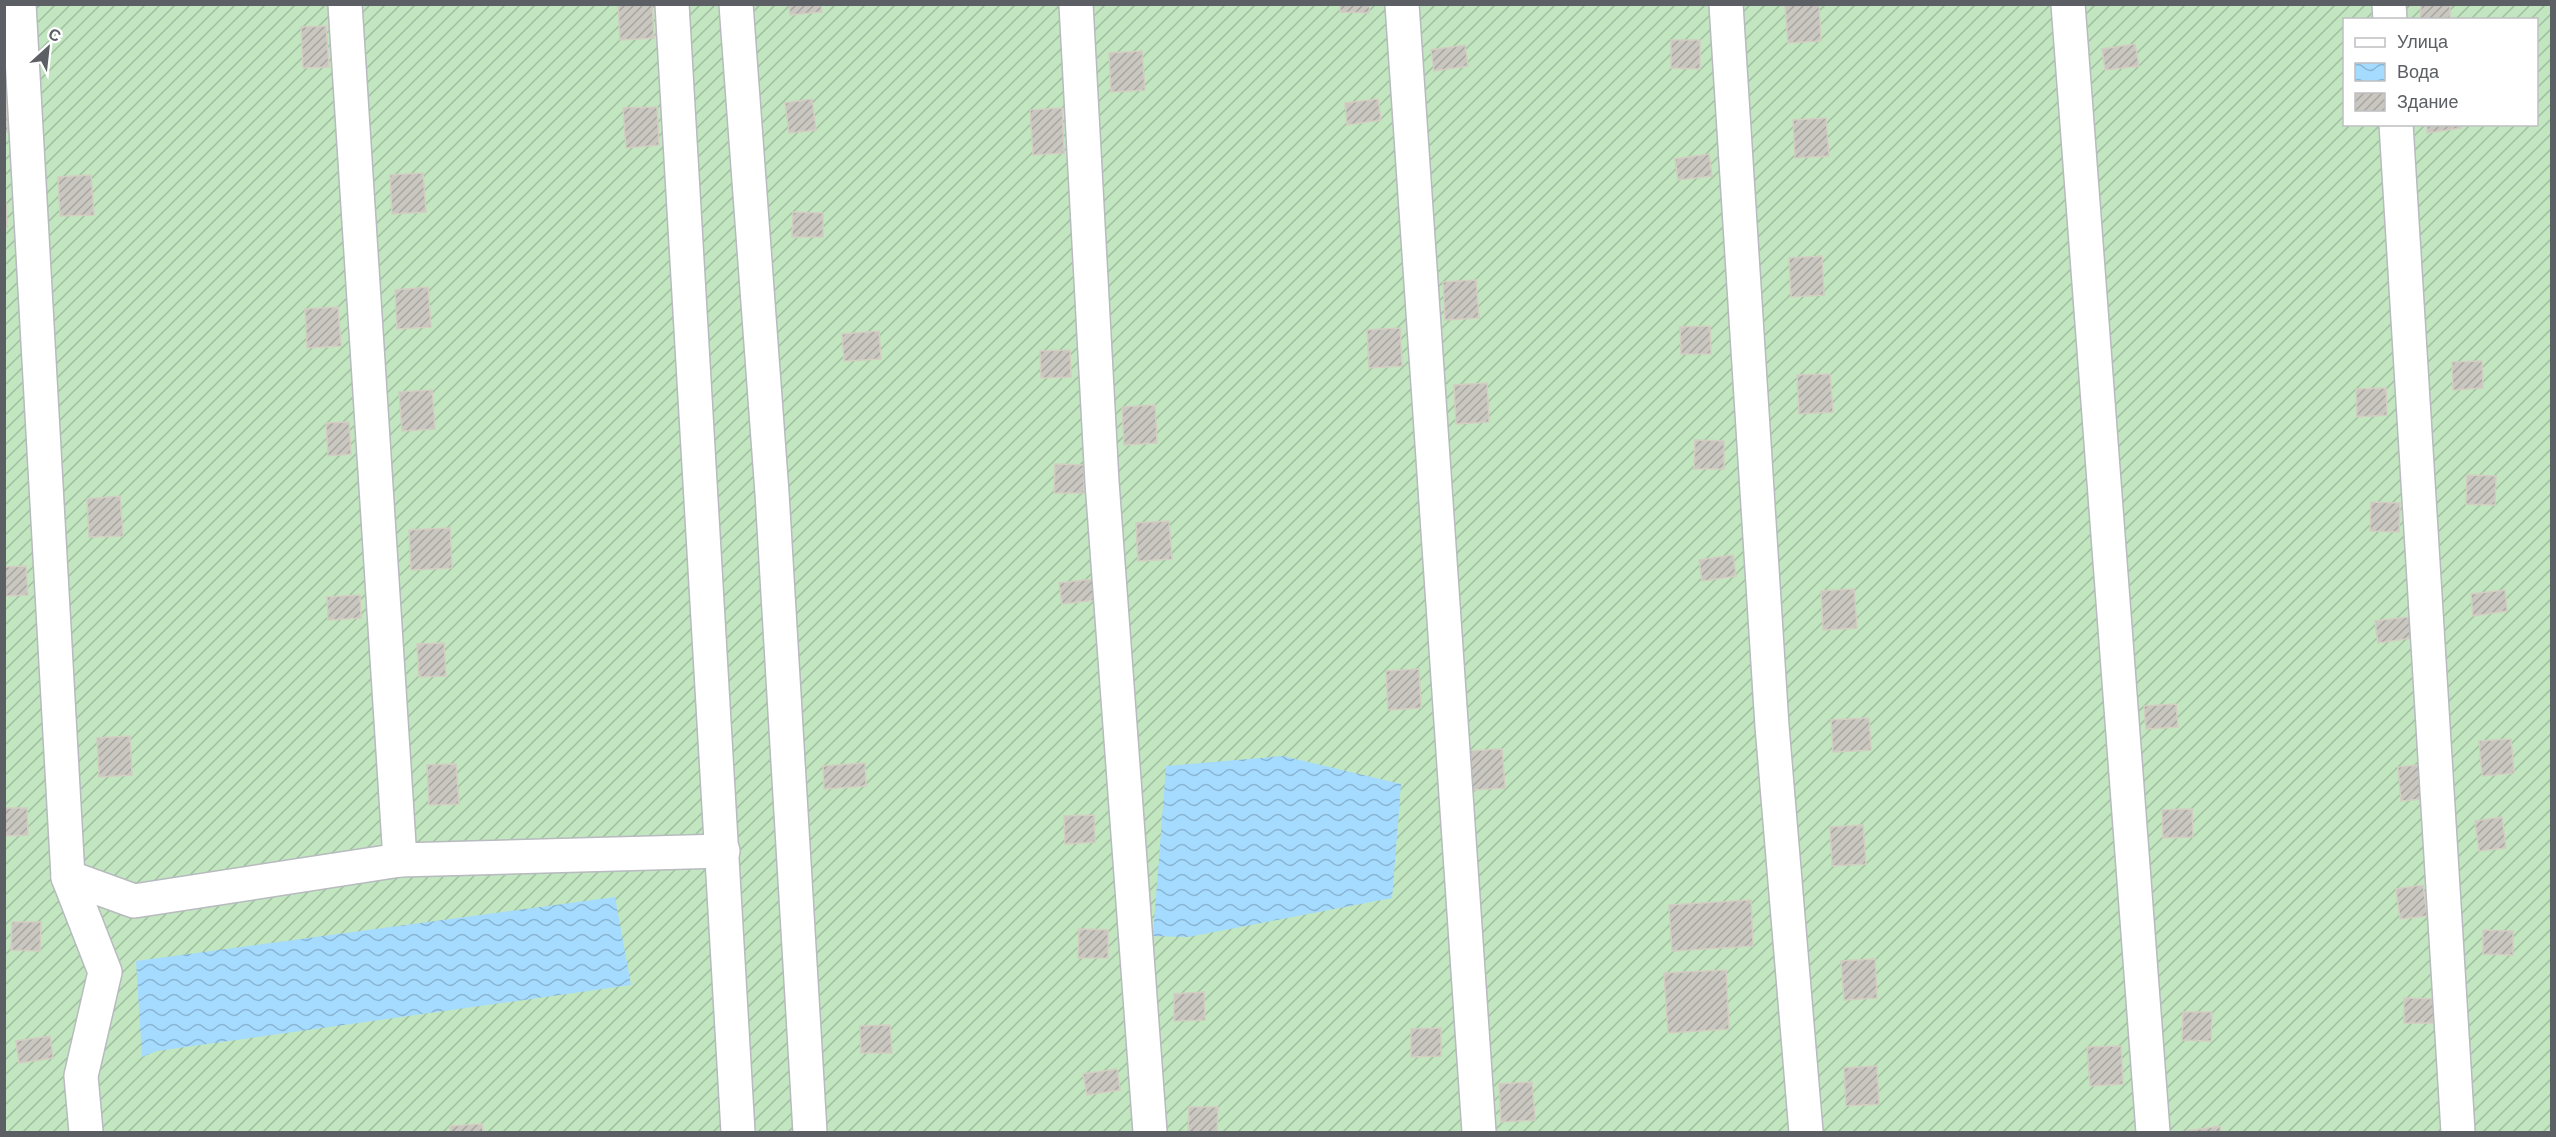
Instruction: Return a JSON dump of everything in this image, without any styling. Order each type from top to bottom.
[{"type":"lane","points":[[20,4],[68,877],[105,972],[81,1076],[86,1132]]},
{"type":"lane","points":[[345,4],[400,860]]},
{"type":"lane","points":[[672,4],[738,1132]]},
{"type":"lane","points":[[736,4],[772,493],[810,1132]]},
{"type":"lane","points":[[1076,4],[1102,482],[1150,1132]]},
{"type":"lane","points":[[1402,4],[1479,1132]]},
{"type":"lane","points":[[1726,4],[1772,726],[1806,1132]]},
{"type":"lane","points":[[2068,4],[2153,1132]]},
{"type":"lane","points":[[2396,126],[2458,1132]]},
{"type":"lane","points":[[68,877],[134,901],[400,860],[723,851]]},
{"type":"green space","points":[[5,5],[2551,5],[2551,1132],[5,1132]]},
{"type":"water","points":[[1283,756],[1401,784],[1392,898],[1188,937],[1153,936],[1166,766]]},
{"type":"water","points":[[615,897],[631,985],[157,1051],[142,1057],[136,961]]},
{"type":"building","points":[[618,4],[652,4],[654,38],[620,40]]},
{"type":"building","points":[[789,4],[821,4],[822,12],[790,15]]},
{"type":"building","points":[[1340,4],[1370,4],[1369,13],[1340,12]]},
{"type":"building","points":[[1819,4],[1821,41],[1788,43],[1785,5]]},
{"type":"building","points":[[2421,4],[2450,4],[2450,18],[2420,18]]},
{"type":"building","points":[[326,26],[329,67],[303,68],[301,27]]},
{"type":"building","points":[[1671,40],[1700,40],[1700,69],[1671,68]]},
{"type":"building","points":[[2135,44],[2139,66],[2105,70],[2102,49]]},
{"type":"building","points":[[1465,45],[1468,66],[1434,71],[1431,50]]},
{"type":"building","points":[[1142,51],[1145,90],[1111,92],[1109,53]]},
{"type":"building","points":[[4,94],[6,94],[8,132],[4,132]]},
{"type":"building","points":[[812,99],[816,130],[789,133],[785,103]]},
{"type":"building","points":[[1378,99],[1381,120],[1347,125],[1345,103]]},
{"type":"building","points":[[657,107],[659,145],[626,148],[623,108]]},
{"type":"building","points":[[1062,108],[1064,153],[1033,155],[1030,110]]},
{"type":"building","points":[[1826,118],[1829,156],[1795,158],[1793,120]]},
{"type":"building","points":[[2427,126],[2461,126],[2461,128],[2427,133]]},
{"type":"building","points":[[1709,154],[1712,176],[1678,180],[1675,159]]},
{"type":"building","points":[[423,173],[426,212],[392,214],[390,175]]},
{"type":"building","points":[[91,175],[94,215],[60,216],[58,177]]},
{"type":"building","points":[[6,203],[7,227],[4,227],[4,204]]},
{"type":"building","points":[[793,212],[823,213],[823,237],[792,237]]},
{"type":"building","points":[[1822,256],[1824,295],[1791,297],[1789,258]]},
{"type":"building","points":[[1476,280],[1479,318],[1445,320],[1443,282]]},
{"type":"building","points":[[428,287],[431,327],[397,329],[395,290]]},
{"type":"building","points":[[338,307],[341,346],[307,348],[305,309]]},
{"type":"building","points":[[1710,326],[1711,354],[1681,354],[1680,327]]},
{"type":"building","points":[[1400,328],[1402,366],[1369,368],[1367,330]]},
{"type":"building","points":[[879,331],[881,359],[844,361],[842,334]]},
{"type":"building","points":[[1070,350],[1071,377],[1041,378],[1040,351]]},
{"type":"building","points":[[2482,361],[2483,388],[2453,390],[2452,362]]},
{"type":"building","points":[[1830,374],[1833,412],[1799,414],[1797,375]]},
{"type":"building","points":[[1487,383],[1489,422],[1456,424],[1454,385]]},
{"type":"building","points":[[2386,388],[2387,415],[2357,417],[2356,389]]},
{"type":"building","points":[[432,390],[435,429],[402,431],[399,392]]},
{"type":"building","points":[[1155,405],[1157,443],[1124,445],[1122,407]]},
{"type":"building","points":[[349,422],[351,454],[328,456],[326,423]]},
{"type":"building","points":[[1695,440],[1724,441],[1724,469],[1694,469]]},
{"type":"building","points":[[1055,464],[1084,465],[1084,493],[1054,493]]},
{"type":"building","points":[[2467,475],[2496,476],[2495,505],[2466,504]]},
{"type":"building","points":[[120,496],[123,536],[89,537],[87,499]]},
{"type":"building","points":[[2371,502],[2400,503],[2399,532],[2370,531]]},
{"type":"building","points":[[1169,521],[1172,559],[1138,561],[1136,523]]},
{"type":"building","points":[[450,528],[452,568],[411,570],[409,530]]},
{"type":"building","points":[[1733,555],[1736,576],[1702,581],[1699,560]]},
{"type":"building","points":[[26,566],[28,595],[4,596],[4,567]]},
{"type":"building","points":[[1093,579],[1096,600],[1062,604],[1059,583]]},
{"type":"building","points":[[1854,589],[1857,628],[1823,630],[1821,591]]},
{"type":"building","points":[[2505,590],[2507,611],[2473,616],[2471,594]]},
{"type":"building","points":[[360,595],[361,618],[328,620],[327,597]]},
{"type":"building","points":[[2409,617],[2412,638],[2378,643],[2375,621]]},
{"type":"building","points":[[444,643],[446,676],[419,677],[417,644]]},
{"type":"building","points":[[1419,669],[1421,708],[1388,710],[1386,671]]},
{"type":"building","points":[[2176,704],[2178,727],[2146,729],[2144,706]]},
{"type":"building","points":[[1869,718],[1871,750],[1833,752],[1831,720]]},
{"type":"building","points":[[130,736],[132,775],[99,777],[97,738]]},
{"type":"building","points":[[2511,739],[2514,773],[2482,776],[2479,741]]},
{"type":"building","points":[[1502,749],[1505,788],[1471,790],[1469,751]]},
{"type":"building","points":[[865,763],[866,786],[824,789],[823,766]]},
{"type":"building","points":[[456,764],[459,804],[429,805],[427,765]]},
{"type":"building","points":[[2430,764],[2433,798],[2401,801],[2398,767]]},
{"type":"building","points":[[4,808],[27,808],[28,835],[4,836]]},
{"type":"building","points":[[2192,809],[2193,837],[2163,838],[2162,810]]},
{"type":"building","points":[[1094,815],[1095,842],[1065,844],[1064,816]]},
{"type":"building","points":[[2502,817],[2506,848],[2479,851],[2475,821]]},
{"type":"building","points":[[1863,825],[1866,864],[1832,866],[1830,827]]},
{"type":"building","points":[[2423,885],[2427,916],[2400,919],[2396,889]]},
{"type":"building","points":[[1751,900],[1753,946],[1672,951],[1669,905]]},
{"type":"building","points":[[12,922],[41,922],[40,951],[11,950]]},
{"type":"building","points":[[1079,929],[1108,930],[1108,958],[1078,958]]},
{"type":"building","points":[[2483,930],[2513,931],[2513,955],[2483,954]]},
{"type":"building","points":[[1875,959],[1877,998],[1844,1000],[1841,961]]},
{"type":"building","points":[[1726,970],[1729,1029],[1668,1033],[1664,973]]},
{"type":"building","points":[[1204,992],[1205,1020],[1174,1021],[1174,994]]},
{"type":"building","points":[[2404,998],[2435,999],[2434,1023],[2404,1023]]},
{"type":"building","points":[[2183,1012],[2212,1012],[2211,1041],[2182,1040]]},
{"type":"building","points":[[890,1025],[892,1053],[861,1053],[860,1026]]},
{"type":"building","points":[[1441,1028],[1441,1056],[1411,1057],[1411,1029]]},
{"type":"building","points":[[50,1036],[53,1058],[19,1063],[16,1041]]},
{"type":"building","points":[[2121,1046],[2123,1084],[2090,1086],[2087,1047]]},
{"type":"building","points":[[1877,1066],[1879,1104],[1846,1106],[1844,1068]]},
{"type":"building","points":[[1117,1069],[1120,1090],[1087,1095],[1083,1074]]},
{"type":"building","points":[[1532,1082],[1535,1120],[1501,1122],[1499,1084]]},
{"type":"building","points":[[1189,1107],[1218,1107],[1217,1132],[1188,1132]]},
{"type":"building","points":[[482,1124],[483,1132],[450,1132],[450,1126]]},
{"type":"building","points":[[2220,1126],[2221,1132],[2187,1132],[2187,1131]]}]
